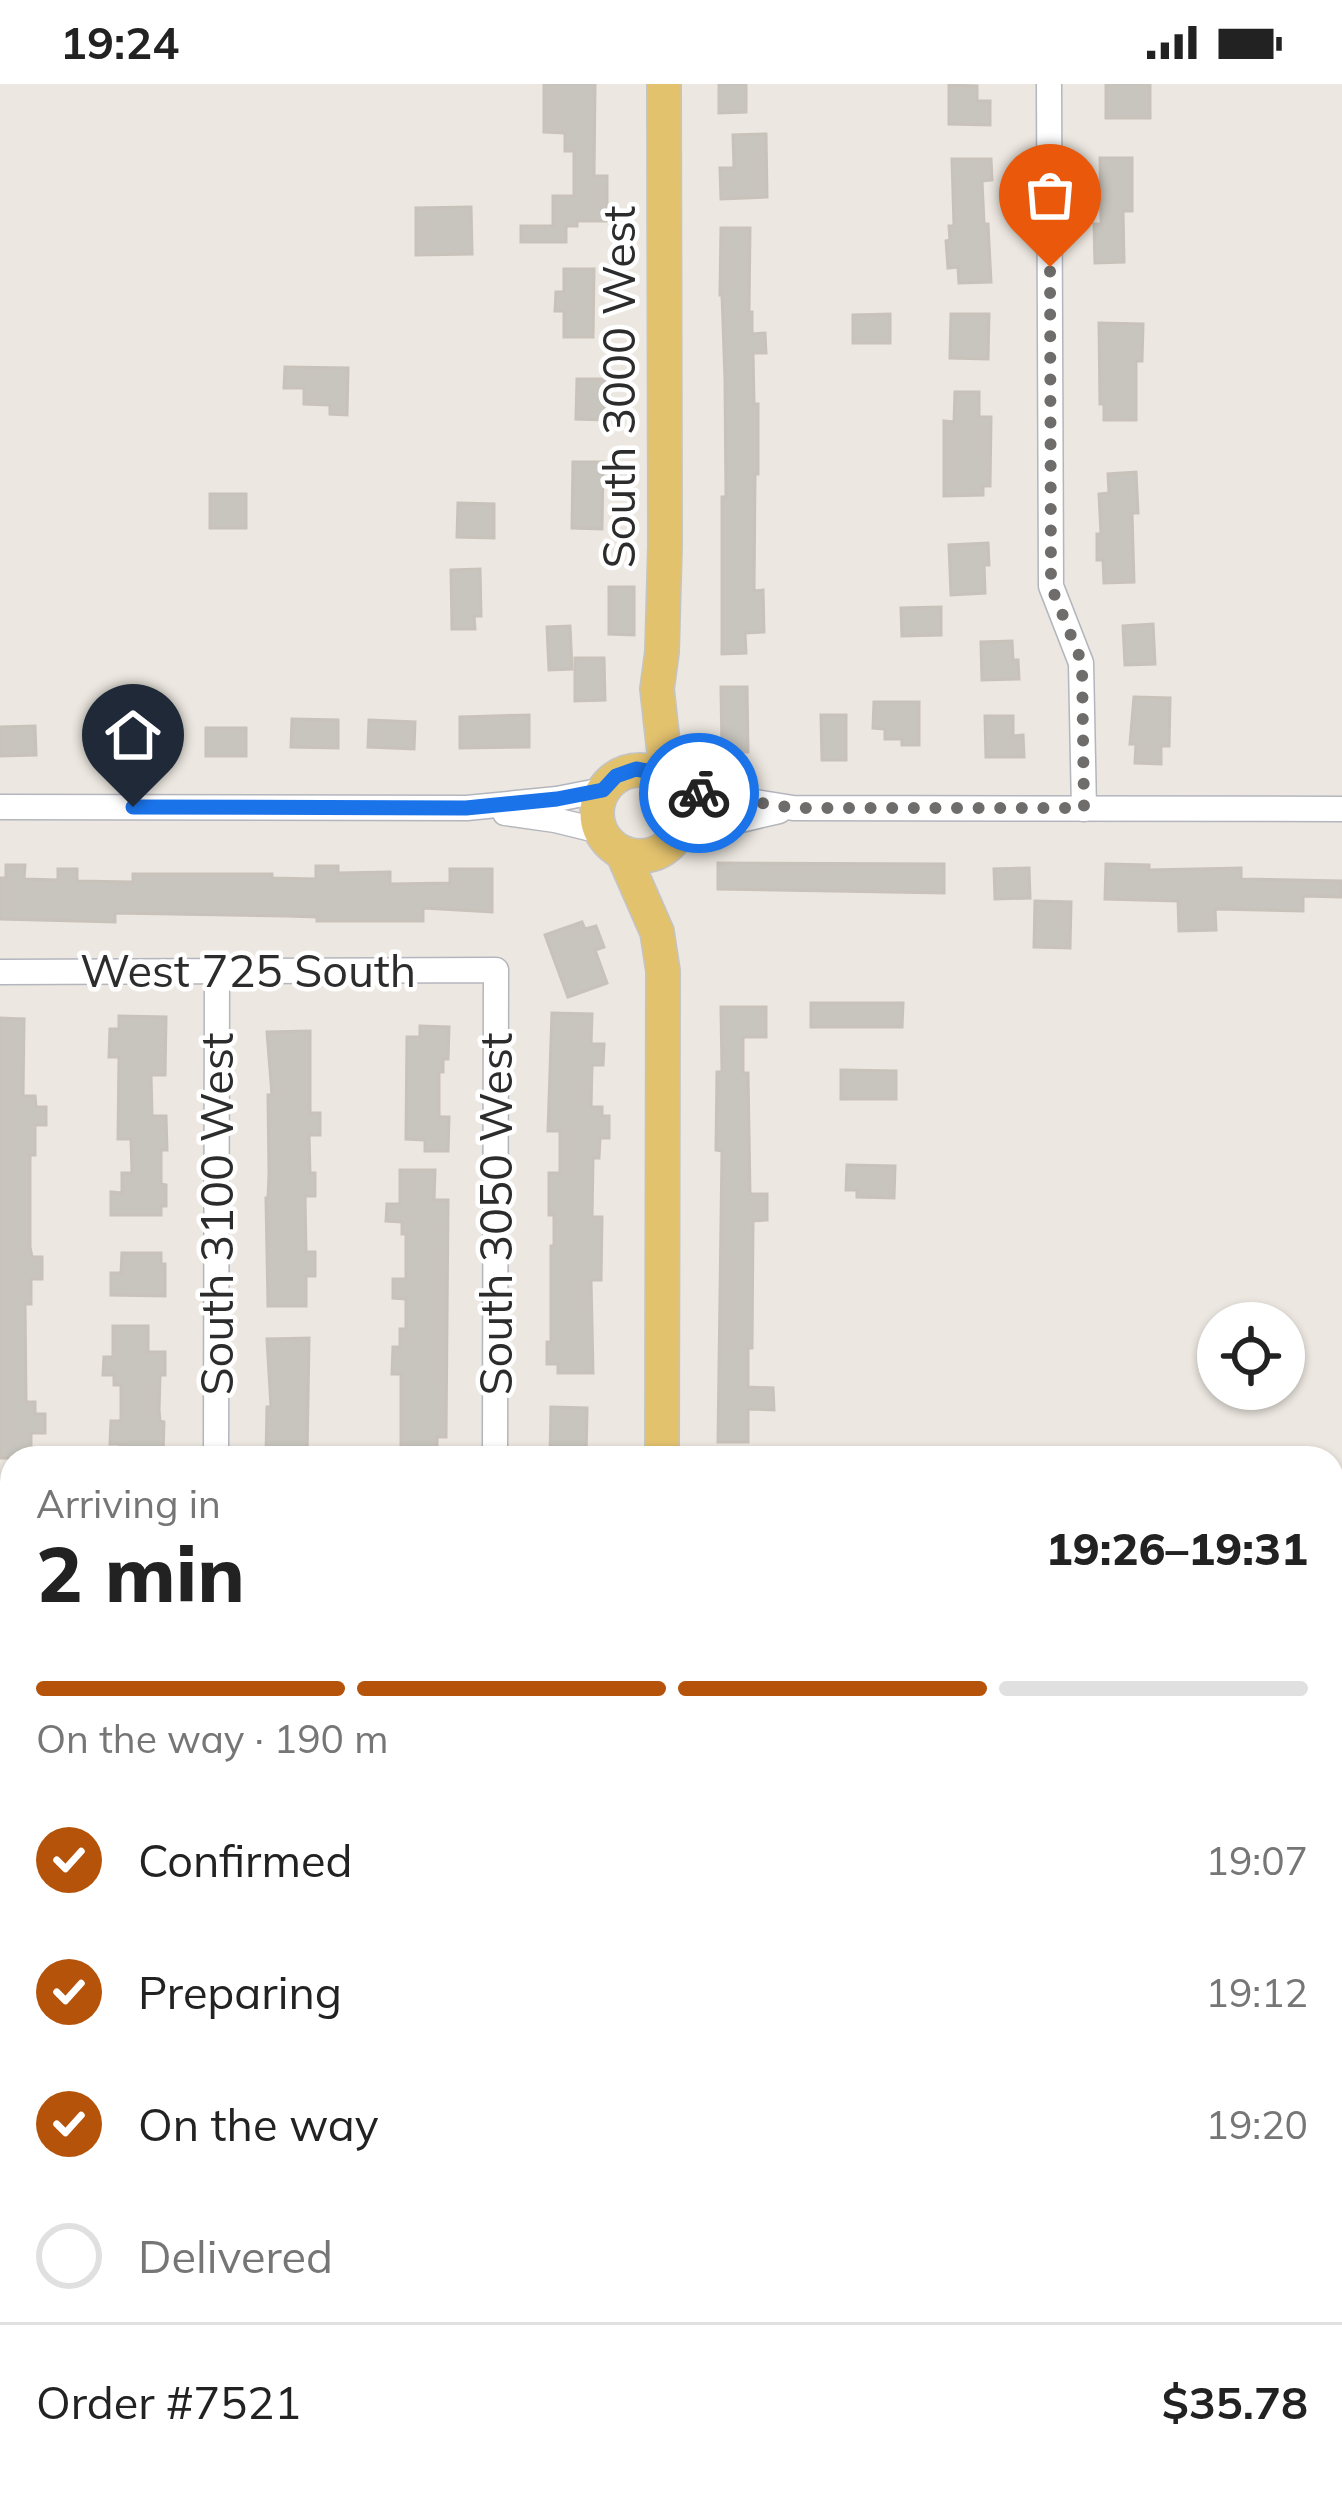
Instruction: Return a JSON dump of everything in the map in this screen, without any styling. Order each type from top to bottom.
[{"type":"main road","name":"South 3000 West","points":[[664,84],[665,522],[657,689],[672,784]]},
{"type":"main road","name":"South 3000 West","points":[[614,781],[657,689]]},
{"type":"main road","points":[[657,932],[597,817],[597,803],[614,781],[647,770],[672,784],[683,812],[673,840],[657,932],[663,984],[662,1446]]},
{"type":"main road","points":[[611,841],[647,855],[673,840]]},
{"type":"street","points":[[1049,84],[1051,586],[1082,663],[1084,808]]},
{"type":"street","points":[[0,807],[466,808],[557,799],[614,781]]},
{"type":"street","points":[[672,784],[793,808],[1342,809]]},
{"type":"street","points":[[466,808],[555,820],[611,841]]},
{"type":"street","points":[[673,840],[793,808]]},
{"type":"street","name":"South 3100 West","points":[[216,1446],[217,970]]},
{"type":"street","name":"West 725 South","points":[[0,972],[496,970]]},
{"type":"street","name":"South 3050 West","points":[[495,1446],[496,970]]},
{"type":"building","points":[[544,84],[595,84],[594,176],[607,176],[607,221],[577,221],[577,226],[566,226],[566,242],[521,242],[521,226],[553,226],[553,196],[574,196],[574,151],[565,151],[565,133],[544,132]]},
{"type":"building","points":[[719,84],[746,84],[746,112],[719,113]]},
{"type":"building","points":[[1106,84],[1150,84],[1150,118],[1106,118]]},
{"type":"building","points":[[949,85],[977,86],[977,101],[990,101],[990,125],[949,124]]},
{"type":"building","points":[[766,134],[767,197],[721,199],[720,168],[734,168],[733,135]]},
{"type":"building","points":[[1100,158],[1132,158],[1132,211],[1123,211],[1124,262],[1095,263],[1094,224],[1101,224]]},
{"type":"building","points":[[952,159],[991,159],[992,180],[982,181],[991,282],[959,283],[958,267],[948,268],[946,241],[950,240],[949,226],[954,226]]},
{"type":"building","points":[[471,207],[472,254],[416,255],[416,208]]},
{"type":"building","points":[[721,228],[750,228],[749,312],[752,334],[765,333],[766,353],[753,353],[754,404],[758,404],[754,591],[763,590],[764,632],[745,633],[746,653],[722,654],[722,497],[726,497]]},
{"type":"building","points":[[564,269],[594,269],[593,337],[564,337],[564,311],[555,311],[556,292],[564,292]]},
{"type":"building","points":[[890,314],[890,343],[853,343],[853,315]]},
{"type":"building","points":[[951,314],[989,314],[988,359],[950,358]]},
{"type":"building","points":[[1099,323],[1143,324],[1142,361],[1136,361],[1136,420],[1104,420]]},
{"type":"building","points":[[285,367],[348,368],[347,415],[330,414],[330,405],[304,404],[304,388],[284,388]]},
{"type":"building","points":[[577,379],[605,379],[604,420],[576,419]]},
{"type":"building","points":[[955,392],[979,392],[979,417],[991,417],[990,486],[983,486],[983,495],[944,496],[944,421],[954,422]]},
{"type":"building","points":[[573,462],[603,462],[602,529],[572,528]]},
{"type":"building","points":[[1136,472],[1134,582],[1104,583],[1103,560],[1097,560],[1099,494],[1109,493],[1108,474]]},
{"type":"building","points":[[210,494],[246,494],[246,528],[210,528]]},
{"type":"building","points":[[458,503],[494,504],[494,538],[457,537]]},
{"type":"building","points":[[988,543],[985,593],[951,595],[949,545]]},
{"type":"building","points":[[480,569],[481,616],[474,616],[475,629],[452,629],[451,570]]},
{"type":"building","points":[[609,587],[634,587],[634,635],[609,634]]},
{"type":"building","points":[[941,607],[941,635],[902,636],[901,608]]},
{"type":"building","points":[[1153,624],[1155,664],[1125,665],[1123,626]]},
{"type":"building","points":[[570,626],[572,669],[549,670],[547,627]]},
{"type":"building","points":[[1012,641],[1019,679],[982,680],[981,642]]},
{"type":"building","points":[[575,658],[604,658],[605,700],[575,701]]},
{"type":"building","points":[[721,687],[747,687],[748,752],[722,752]]},
{"type":"building","points":[[1134,697],[1170,698],[1169,746],[1161,746],[1161,764],[1135,763],[1136,744],[1130,744]]},
{"type":"building","points":[[874,702],[919,702],[919,745],[885,739],[885,729],[873,728]]},
{"type":"building","points":[[529,715],[529,747],[460,748],[460,717]]},
{"type":"building","points":[[821,715],[846,715],[846,760],[822,760]]},
{"type":"building","points":[[985,716],[1013,716],[1013,736],[1023,735],[1024,757],[986,757]]},
{"type":"building","points":[[292,719],[338,720],[338,748],[291,747]]},
{"type":"building","points":[[369,720],[415,722],[414,749],[368,747]]},
{"type":"building","points":[[35,726],[36,755],[0,756],[0,727]]},
{"type":"building","points":[[170,727],[170,753],[112,754],[112,728]]},
{"type":"building","points":[[206,728],[246,728],[246,756],[206,756]]},
{"type":"building","points":[[718,863],[944,864],[944,893],[718,889]]},
{"type":"building","points":[[1106,864],[1149,865],[1149,870],[1241,868],[1241,879],[1342,881],[1342,897],[1303,896],[1303,911],[1215,909],[1216,930],[1179,931],[1178,901],[1105,899]]},
{"type":"building","points":[[6,865],[25,865],[24,879],[58,880],[58,869],[77,869],[77,881],[133,882],[133,874],[272,874],[272,878],[316,879],[316,866],[338,866],[338,873],[390,872],[390,884],[450,883],[450,869],[492,869],[492,912],[423,908],[423,921],[115,913],[115,922],[0,919],[0,878],[6,878]]},
{"type":"building","points":[[1029,868],[1030,898],[995,899],[994,869]]},
{"type":"building","points":[[1035,901],[1071,902],[1070,948],[1034,947]]},
{"type":"building","points":[[582,922],[585,929],[596,926],[604,947],[595,950],[607,983],[568,997],[545,935]]},
{"type":"building","points":[[811,1003],[903,1003],[902,1027],[811,1027]]},
{"type":"building","points":[[721,1007],[766,1007],[766,1037],[743,1037],[750,1194],[767,1194],[767,1220],[753,1221],[748,1387],[773,1388],[774,1410],[748,1409],[748,1442],[718,1442],[722,1151],[716,1150]]},
{"type":"building","points":[[552,1013],[592,1014],[591,1044],[604,1044],[603,1065],[592,1065],[591,1107],[602,1107],[602,1116],[609,1116],[609,1138],[600,1138],[599,1158],[593,1158],[592,1217],[602,1217],[601,1280],[591,1280],[593,1373],[558,1373],[558,1364],[547,1364],[554,1246],[549,1173],[560,1173],[560,1131],[548,1131]]},
{"type":"building","points":[[119,1016],[166,1017],[165,1075],[151,1075],[152,1116],[166,1116],[161,1184],[166,1185],[166,1206],[161,1206],[161,1215],[111,1215],[111,1192],[122,1193],[122,1173],[132,1173],[131,1139],[118,1139],[119,1057],[109,1057],[110,1029],[119,1029]]},
{"type":"building","points":[[0,1018],[24,1019],[23,1096],[35,1096],[36,1107],[46,1107],[46,1125],[35,1125],[35,1155],[30,1155],[30,1247],[32,1257],[42,1257],[42,1279],[31,1279],[31,1304],[25,1304],[26,1402],[35,1402],[35,1414],[45,1414],[45,1433],[31,1433],[31,1446],[0,1446]]},
{"type":"building","points":[[420,1026],[449,1027],[448,1059],[443,1059],[443,1072],[439,1072],[439,1117],[449,1117],[448,1151],[425,1151],[425,1140],[406,1139],[407,1037],[420,1037]]},
{"type":"building","points":[[310,1031],[310,1113],[320,1113],[320,1135],[309,1135],[315,1196],[305,1196],[306,1252],[315,1252],[315,1276],[306,1276],[306,1306],[268,1306],[266,1198],[268,1095],[272,1095],[267,1032]]},
{"type":"building","points":[[841,1070],[896,1071],[896,1099],[841,1099]]},
{"type":"building","points":[[847,1165],[895,1166],[894,1198],[857,1197],[857,1190],[846,1190]]},
{"type":"building","points":[[400,1170],[435,1170],[434,1200],[448,1200],[446,1437],[437,1437],[437,1446],[401,1446],[401,1374],[392,1374],[393,1347],[400,1347],[400,1329],[406,1329],[406,1299],[393,1298],[393,1279],[406,1279],[406,1234],[402,1234],[402,1222],[386,1221],[387,1204],[400,1204]]},
{"type":"building","points":[[122,1253],[161,1253],[165,1296],[111,1295],[111,1273],[121,1273]]},
{"type":"building","points":[[113,1326],[148,1326],[148,1352],[165,1352],[159,1410],[163,1446],[110,1444],[111,1421],[121,1421],[121,1385],[114,1385],[114,1375],[103,1375],[104,1357],[113,1357]]},
{"type":"building","points":[[309,1338],[307,1446],[266,1446],[267,1407],[271,1407],[267,1339]]},
{"type":"building","points":[[551,1407],[587,1408],[586,1446],[550,1446]]},
{"type":"way so far","points":[[699,793],[793,808],[1084,808],[1082,663],[1051,586],[1050,267]]},
{"type":"route","points":[[133,807],[466,808],[603,790],[616,776],[636,769],[658,773],[677,790],[699,793]]}]
